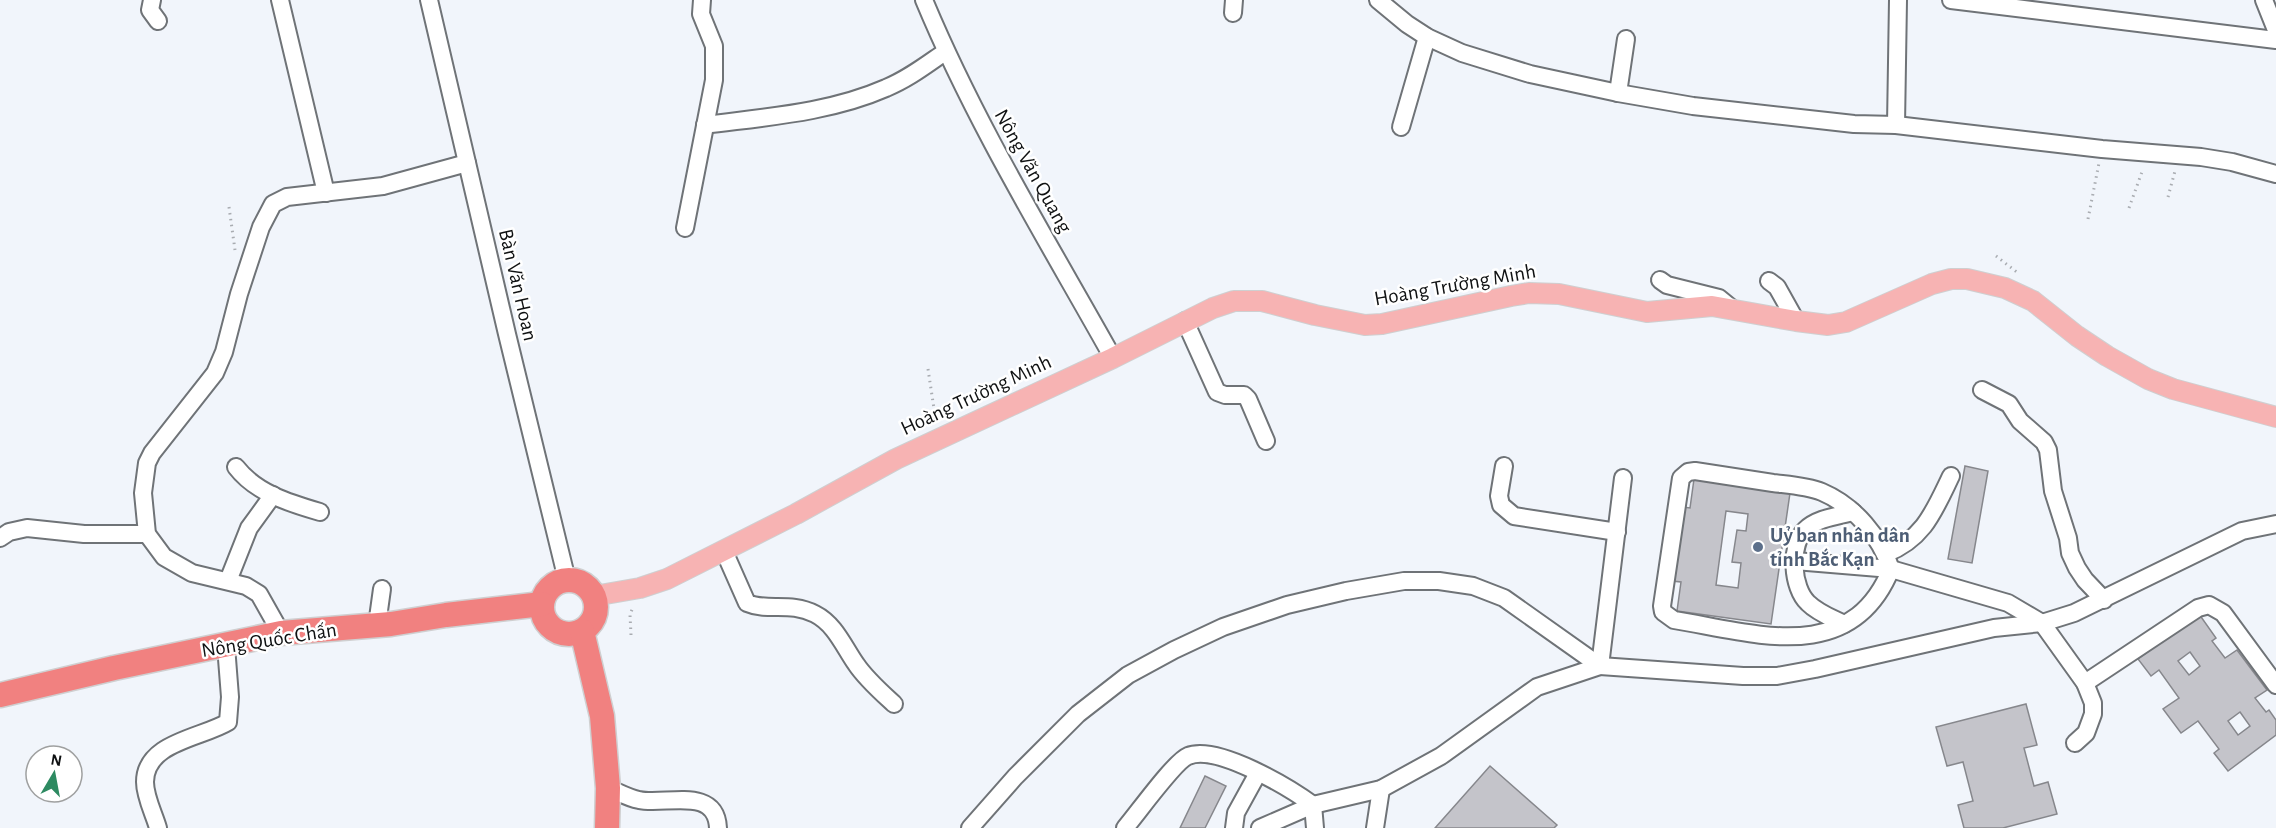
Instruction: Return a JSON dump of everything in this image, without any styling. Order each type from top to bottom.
[{"type":"highway","points":[[567,580],[583,584],[594,596],[595,616],[582,631],[563,634],[554,630],[542,614],[542,604],[547,590],[567,580]]},
{"type":"highway","name":"Nông Quốc Chấn","points":[[0,695],[82,675],[281,633],[384,625],[542,604]]},
{"type":"highway","points":[[582,631],[602,717],[608,788],[607,828]]},
{"type":"main road","name":"Hoàng Trường Minh","points":[[594,596],[629,591],[668,579],[939,438],[1113,358],[1185,321],[1234,301],[1249,299],[1280,304],[1315,315],[1365,325],[1382,324],[1529,294],[1559,294],[1647,312],[1712,306],[1828,325],[1846,322],[1932,284],[1951,279],[1966,279],[2005,288],[2033,301],[2107,356],[2148,379],[2173,389],[2276,417]]},
{"type":"street","points":[[152,0],[150,10],[158,21]]},
{"type":"street","points":[[280,0],[326,193]]},
{"type":"street","name":"Bàn Văn Hoan","points":[[429,0],[567,580]]},
{"type":"street","points":[[685,228],[714,80],[714,46],[700,14],[702,0]]},
{"type":"street","name":"Nông Văn Quang","points":[[924,0],[945,52],[1031,217],[1113,358]]},
{"type":"street","points":[[1378,0],[1427,37],[1499,65],[1618,93],[1693,106],[1854,124],[1896,125],[2102,149],[2180,155],[2232,162],[2276,174]]},
{"type":"street","points":[[1896,125],[1898,0]]},
{"type":"street","points":[[1951,0],[2276,40]]},
{"type":"street","points":[[2264,0],[2276,30]]},
{"type":"street","points":[[1401,127],[1427,37]]},
{"type":"street","points":[[1618,93],[1626,39]]},
{"type":"street","points":[[705,125],[817,109],[864,97],[910,76],[945,52]]},
{"type":"street","points":[[281,633],[260,594],[246,586],[192,573],[164,557],[147,534],[143,493],[147,463],[158,443],[215,373],[224,352],[249,260],[268,211],[279,200],[383,186],[467,163]]},
{"type":"street","points":[[1659,280],[1667,285],[1719,298],[1730,308]]},
{"type":"street","points":[[1769,281],[1777,287],[1796,321]]},
{"type":"street","points":[[1185,321],[1217,392],[1225,395],[1244,394],[1266,441]]},
{"type":"street","points":[[1982,390],[2009,404],[2020,421],[2044,442],[2049,457],[2053,491],[2068,538],[2070,553],[2081,574],[2104,600]]},
{"type":"street","points":[[1503,466],[1499,496],[1501,505],[1514,516],[1617,532]]},
{"type":"street","points":[[236,467],[254,486],[320,512]]},
{"type":"street","points":[[1888,562],[1870,530],[1853,512],[1821,492],[1718,474],[1688,472],[1681,478],[1663,612],[1674,620],[1783,638],[1819,635],[1844,624],[1872,604],[1884,588],[1888,562],[1929,522],[1951,476]]},
{"type":"street","points":[[1600,666],[1623,478]]},
{"type":"street","points":[[228,581],[249,528],[273,495]]},
{"type":"street","points":[[1844,624],[1823,614],[1807,602],[1800,591],[1796,577],[1796,547],[1804,530],[1817,522],[1853,512]]},
{"type":"street","points":[[1260,828],[1313,805],[1381,789],[1441,756],[1537,687],[1600,666],[1743,676],[1777,676],[1960,635],[2042,623],[2074,614],[2242,531],[2276,524]]},
{"type":"street","points":[[0,538],[9,532],[27,528],[84,534],[147,534]]},
{"type":"street","points":[[724,551],[747,603],[763,607],[788,606],[817,615],[835,632],[856,665],[874,686],[894,704]]},
{"type":"street","points":[[1795,561],[1888,562],[2007,603],[2042,623],[2085,683],[2093,703],[2093,714],[2086,733],[2075,743]]},
{"type":"street","points":[[970,828],[1015,777],[1078,714],[1128,675],[1223,627],[1287,605],[1346,591],[1404,581],[1438,581],[1473,586],[1504,598],[1600,666]]},
{"type":"street","points":[[382,589],[384,625]]},
{"type":"street","points":[[2085,683],[2198,608],[2209,605],[2223,614],[2276,685]]},
{"type":"street","points":[[158,828],[145,785],[146,772],[166,749],[228,722],[230,697],[226,646]]},
{"type":"street","points":[[1125,828],[1187,756],[1214,754],[1291,789],[1313,805],[1315,828]]},
{"type":"street","points":[[1234,828],[1236,813],[1258,773]]},
{"type":"street","points":[[608,788],[638,800],[655,802],[689,799],[700,802],[715,814],[718,828]]},
{"type":"street","points":[[1375,828],[1381,789]]},
{"type":"path","points":[[2088,219],[2102,149]]},
{"type":"path","points":[[2129,208],[2143,169],[2146,152]]},
{"type":"path","points":[[2168,197],[2180,155]]},
{"type":"path","points":[[928,369],[939,438]]},
{"type":"building","points":[[1965,466],[1988,471],[1972,563],[1948,559]]},
{"type":"building","name":"Uỷ ban nhân dân tỉnh Bắc Kạn","points":[[1694,479],[1790,493],[1771,624],[1677,611],[1681,582],[1672,581],[1683,507],[1690,508]],"holes":[[[1726,511],[1748,514],[1746,531],[1737,530],[1732,562],[1741,563],[1738,588],[1716,585]]]},
{"type":"building","points":[[2199,614],[2216,638],[2212,641],[2225,658],[2237,650],[2267,690],[2255,698],[2266,712],[2269,710],[2276,720],[2276,735],[2228,771],[2214,753],[2219,749],[2198,721],[2181,733],[2163,709],[2179,698],[2159,670],[2151,676],[2138,659]],"holes":[[[2190,652],[2200,666],[2189,675],[2178,661]],[[2240,712],[2250,726],[2238,735],[2228,721]]]},
{"type":"building","points":[[2026,704],[2037,745],[2024,748],[2034,786],[2048,782],[2057,814],[2003,828],[1964,828],[1958,805],[1973,801],[1963,762],[1947,766],[1936,727]]},
{"type":"building","points":[[1490,766],[1557,825],[1554,828],[1435,828]]},
{"type":"building","points":[[1205,776],[1226,786],[1205,828],[1180,828]]},
{"type":"place","name":"Uỷ ban nhân dân tỉnh Bắc Kạn","points":[[1758,547]]}]
